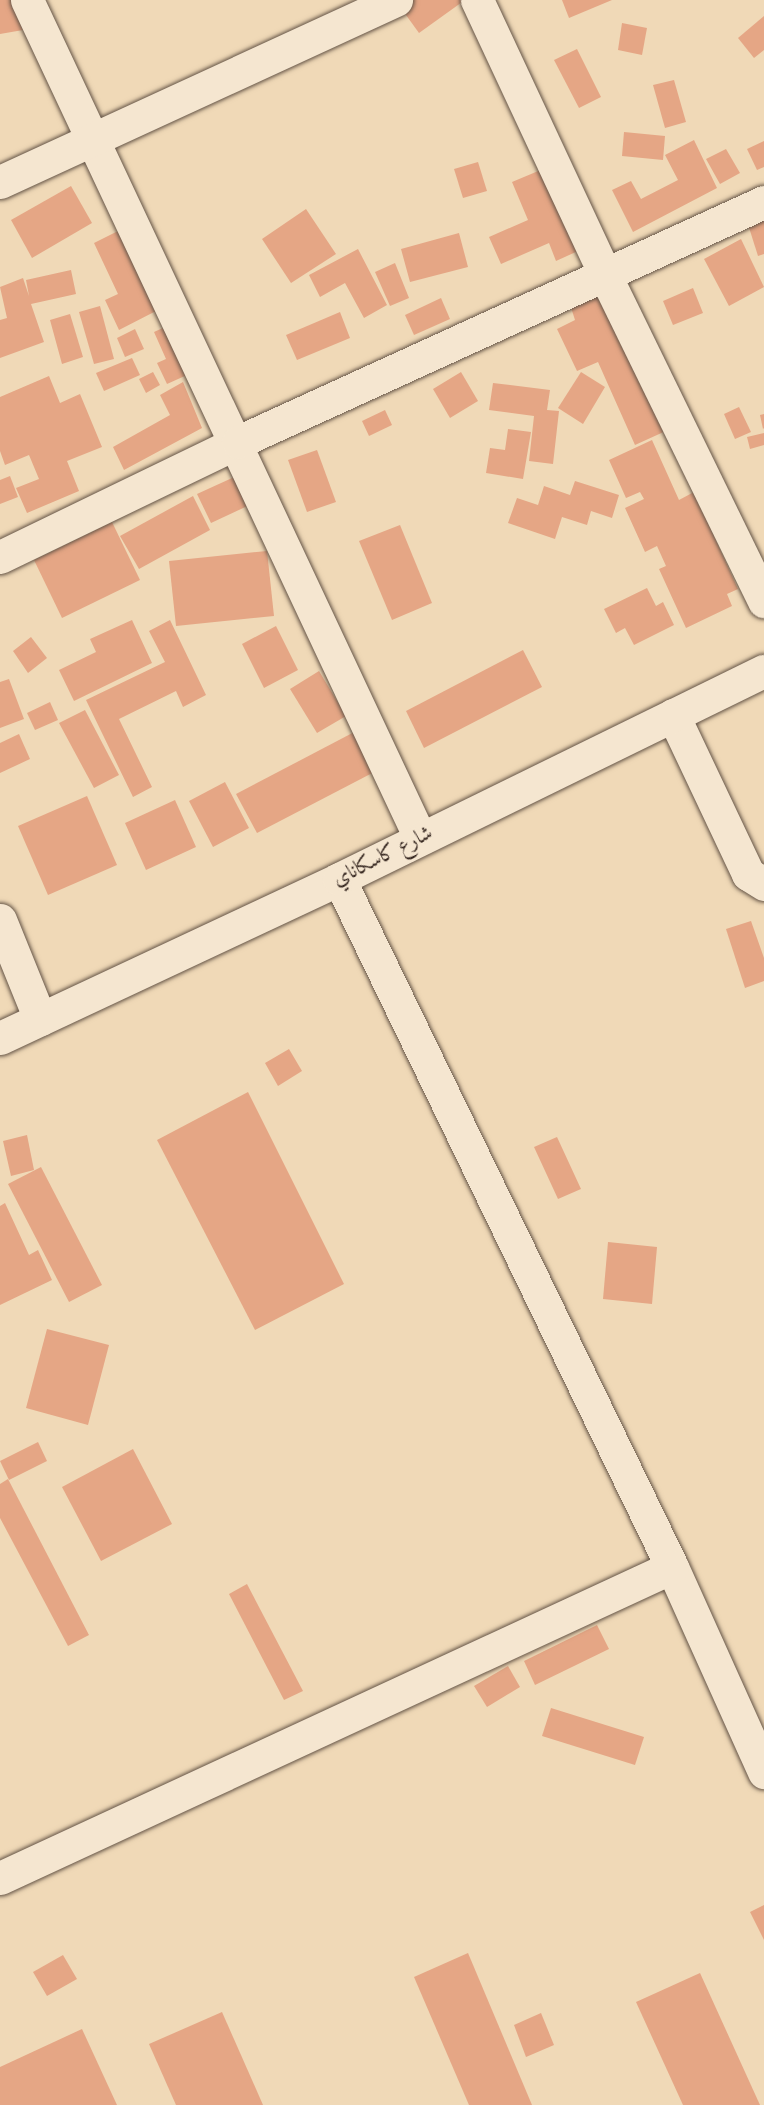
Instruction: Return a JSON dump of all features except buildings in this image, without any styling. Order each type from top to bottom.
[{"type":"street","points":[[27,0],[238,442],[420,838]]},
{"type":"street","points":[[0,182],[396,0]]},
{"type":"street","points":[[477,0],[605,275],[764,602]]},
{"type":"street","points":[[0,557],[238,442],[764,202]]},
{"type":"street","name":"شارع كاسكاناي","points":[[0,1038],[339,879],[764,671]]},
{"type":"street","points":[[673,716],[748,874],[764,884]]},
{"type":"street","points":[[339,879],[672,1567],[764,1772]]},
{"type":"street","points":[[0,920],[40,1019]]},
{"type":"street","points":[[0,1878],[672,1567]]}]
